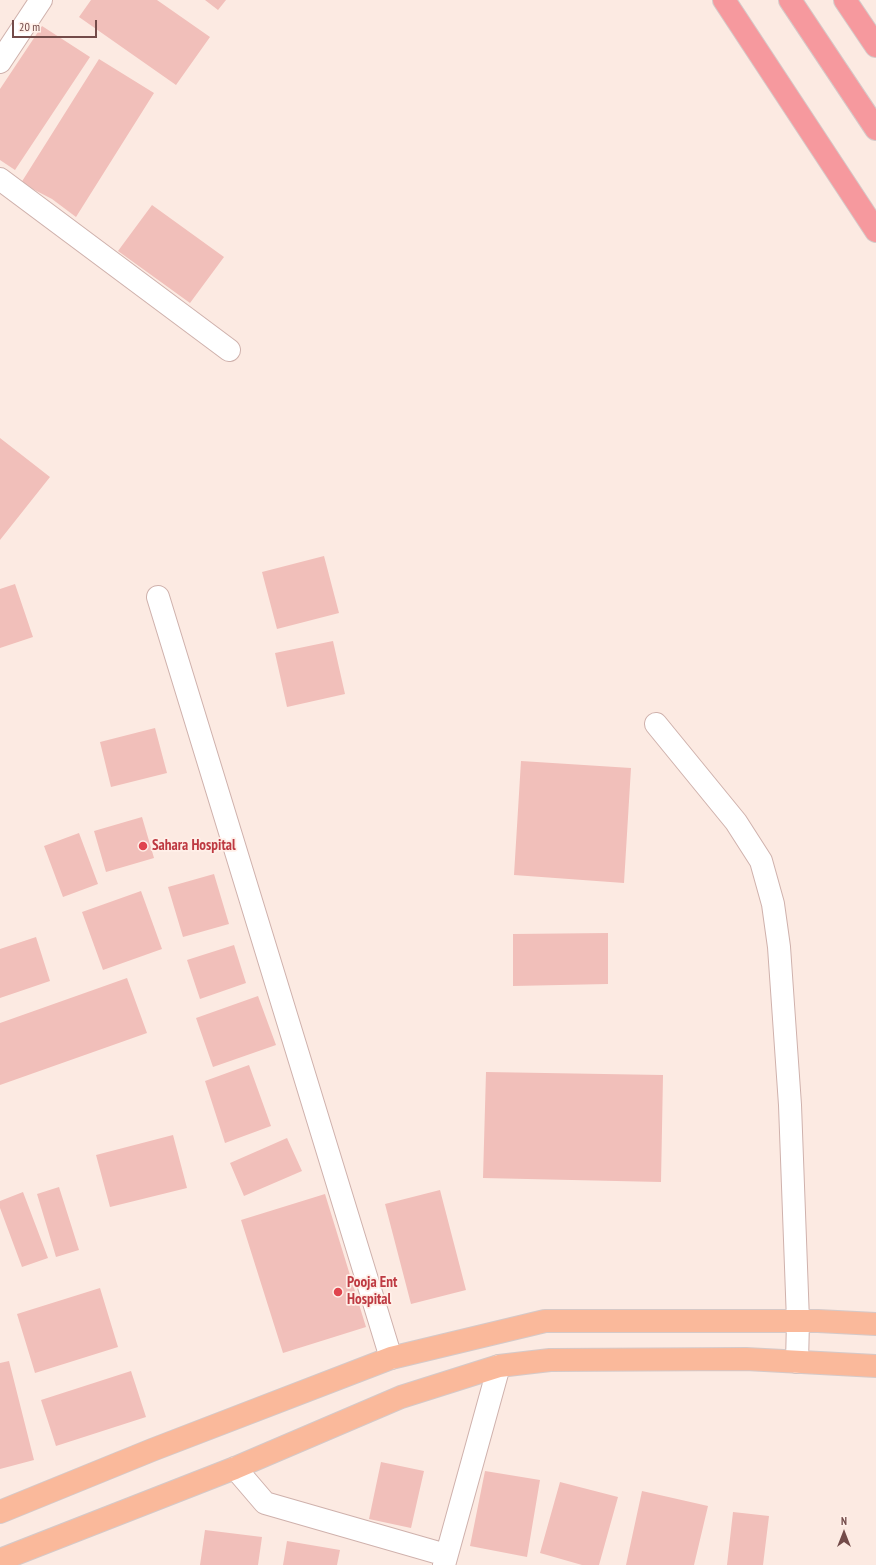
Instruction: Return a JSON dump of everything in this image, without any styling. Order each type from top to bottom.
[{"type":"highway","points":[[724,0],[876,231]]},
{"type":"highway","points":[[790,0],[876,129]]},
{"type":"highway","points":[[845,0],[876,46]]},
{"type":"main road","points":[[0,1512],[152,1450],[391,1358],[545,1321],[798,1321],[876,1324]]},
{"type":"main road","points":[[0,1560],[235,1468],[401,1397],[499,1366],[550,1360],[746,1359],[876,1366]]},
{"type":"street","points":[[0,62],[41,0]]},
{"type":"street","points":[[0,179],[229,350]]},
{"type":"street","points":[[158,597],[391,1358]]},
{"type":"street","points":[[656,724],[736,822],[761,861],[773,904],[779,947],[790,1105],[798,1321],[797,1362]]},
{"type":"street","points":[[235,1468],[265,1503],[445,1560],[499,1366]]},
{"type":"building","points":[[91,0],[157,0],[210,37],[176,85],[79,17]]},
{"type":"building","points":[[205,0],[226,0],[218,10]]},
{"type":"building","points":[[42,26],[90,57],[15,170],[0,160],[0,89]]},
{"type":"building","points":[[99,59],[154,93],[76,217],[52,199],[21,183]]},
{"type":"building","points":[[152,205],[224,257],[190,303],[118,251]]},
{"type":"building","points":[[0,438],[50,477],[0,540]]},
{"type":"building","points":[[324,556],[339,613],[277,629],[262,572]]},
{"type":"building","points":[[15,584],[33,637],[0,648],[0,589]]},
{"type":"building","points":[[333,641],[345,694],[287,707],[275,653]]},
{"type":"building","points":[[155,728],[167,773],[111,787],[100,742]]},
{"type":"building","points":[[521,761],[631,768],[624,883],[514,875]]},
{"type":"building","points":[[142,817],[154,858],[106,872],[94,831]]},
{"type":"building","points":[[79,833],[98,884],[63,897],[44,846]]},
{"type":"building","points":[[214,874],[229,924],[183,937],[168,887]]},
{"type":"building","points":[[141,891],[162,949],[103,970],[82,912]]},
{"type":"building","points":[[608,933],[608,984],[513,986],[513,934]]},
{"type":"building","points":[[36,937],[50,981],[0,998],[0,949]]},
{"type":"building","points":[[234,945],[246,983],[200,999],[187,960]]},
{"type":"building","points":[[127,978],[147,1033],[0,1085],[0,1023]]},
{"type":"building","points":[[258,996],[276,1045],[213,1067],[196,1018]]},
{"type":"building","points":[[249,1065],[271,1126],[225,1143],[205,1081]]},
{"type":"building","points":[[486,1072],[663,1075],[661,1182],[483,1178]]},
{"type":"building","points":[[173,1135],[187,1188],[110,1207],[96,1155]]},
{"type":"building","points":[[287,1138],[302,1171],[244,1196],[230,1163]]},
{"type":"building","points":[[59,1187],[79,1250],[56,1257],[37,1194]]},
{"type":"building","points":[[440,1190],[466,1290],[411,1304],[385,1204]]},
{"type":"building","points":[[23,1192],[48,1258],[22,1267],[0,1208],[0,1201]]},
{"type":"building","points":[[325,1194],[366,1327],[283,1353],[241,1220]]},
{"type":"building","points":[[100,1288],[118,1347],[35,1373],[17,1314]]},
{"type":"building","points":[[9,1361],[34,1460],[0,1469],[0,1363]]},
{"type":"building","points":[[131,1371],[146,1417],[56,1446],[41,1400]]},
{"type":"building","points":[[381,1462],[424,1471],[411,1528],[369,1519]]},
{"type":"building","points":[[485,1471],[540,1480],[527,1557],[470,1546]]},
{"type":"building","points":[[560,1482],[618,1497],[599,1565],[582,1565],[540,1553]]},
{"type":"building","points":[[642,1491],[708,1506],[694,1565],[626,1565]]},
{"type":"building","points":[[733,1512],[769,1516],[763,1565],[727,1565]]},
{"type":"building","points":[[205,1530],[262,1537],[258,1565],[200,1565]]},
{"type":"building","points":[[287,1541],[340,1550],[337,1565],[283,1565]]},
{"type":"place","name":"Sahara Hospital","points":[[143,846]]},
{"type":"place","name":"Pooja Ent Hospital","points":[[338,1292]]}]
